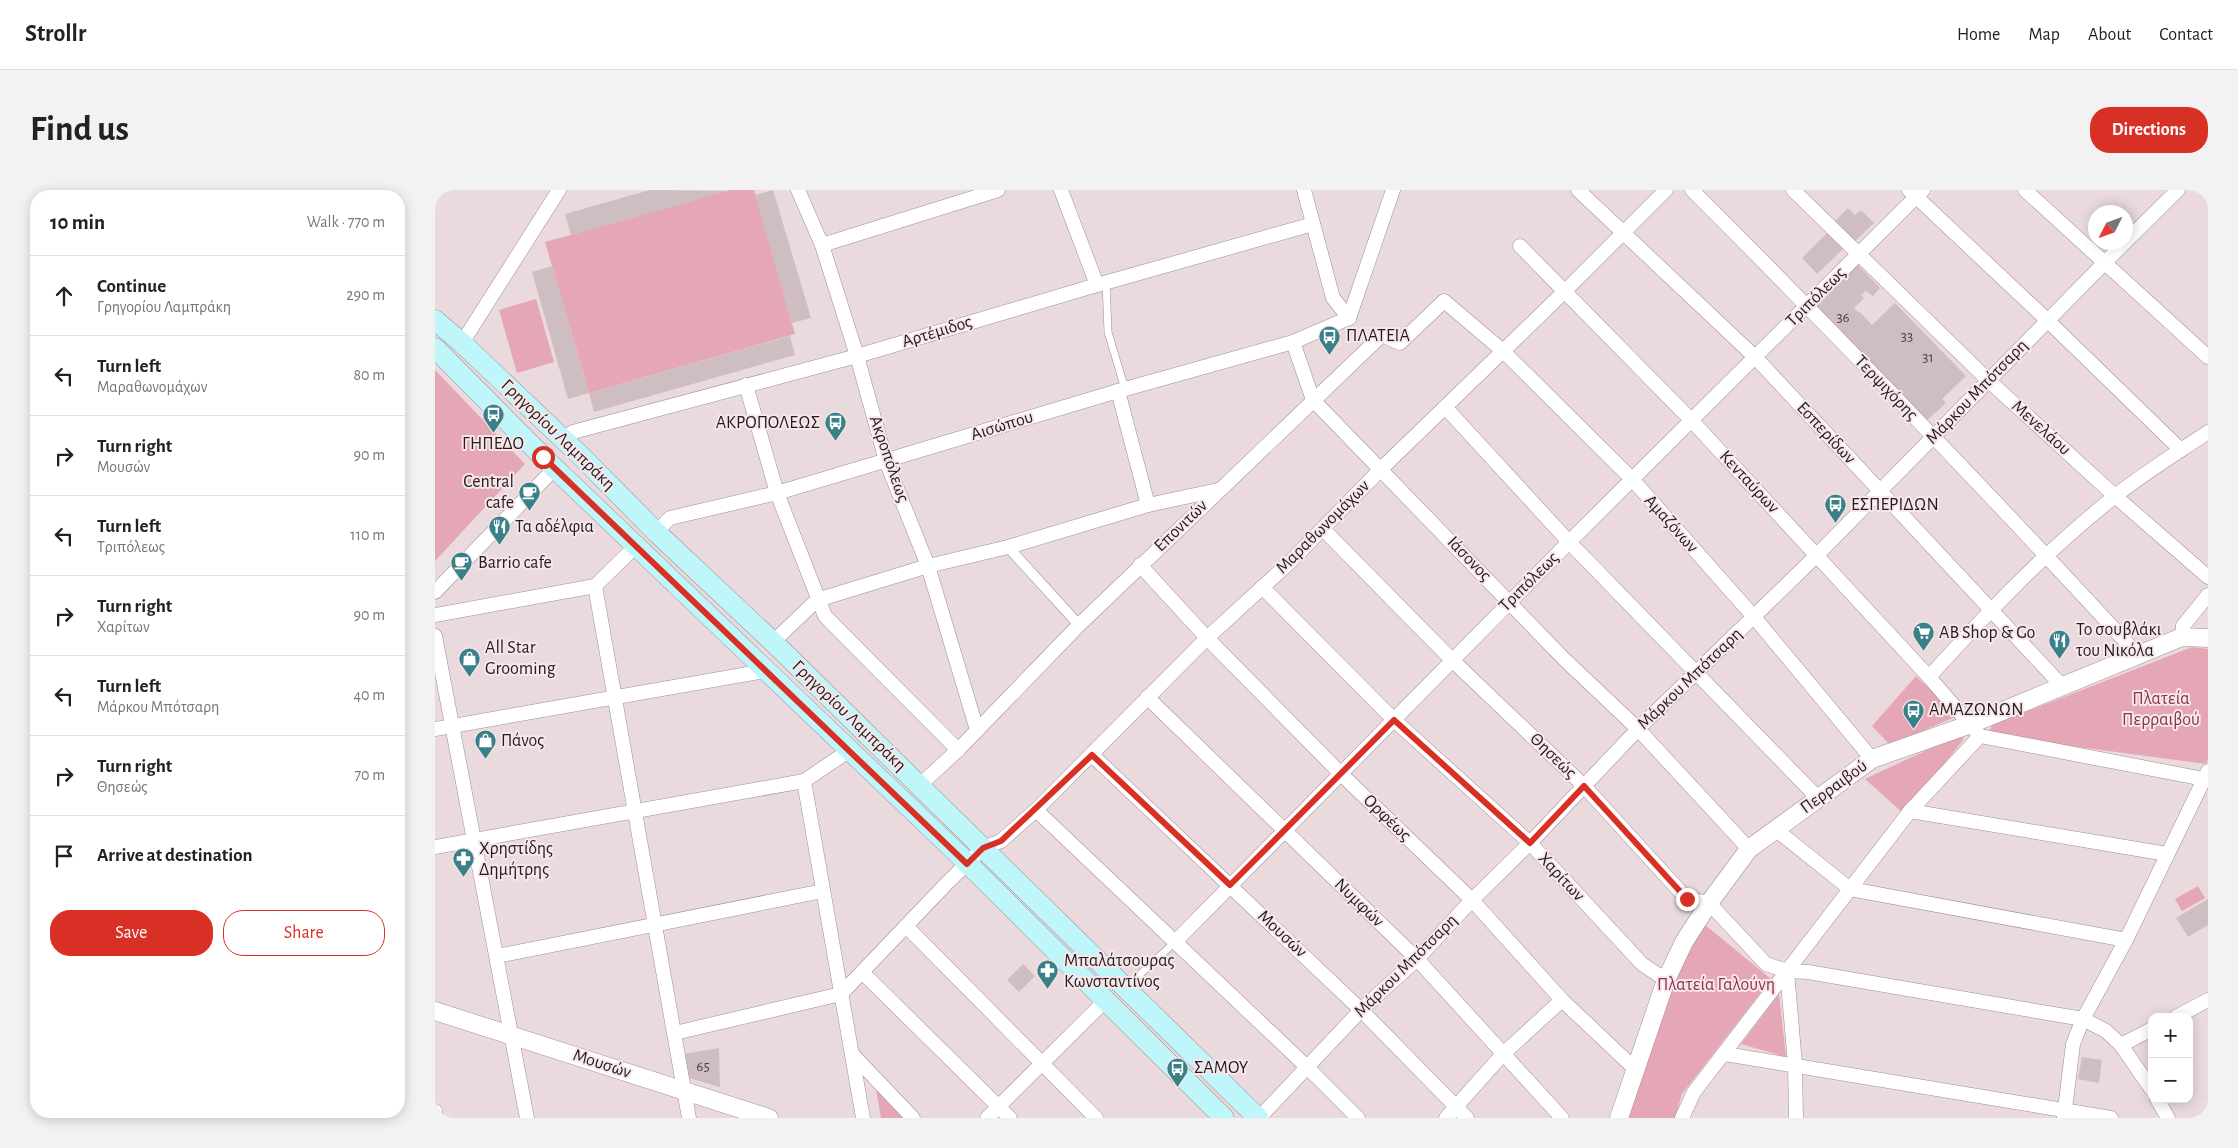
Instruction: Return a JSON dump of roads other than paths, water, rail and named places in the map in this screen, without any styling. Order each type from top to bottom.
[{"type":"main road","name":"Γρηγορίου Λαμπράκη","points":[[435,320],[463,343],[583,458],[655,532],[773,642],[920,785],[975,856],[1106,1000],[1224,1118]]},
{"type":"main road","name":"Γρηγορίου Λαμπράκη","points":[[435,348],[504,419],[637,545],[765,671],[850,750],[975,856],[1001,868],[1259,1118]]},
{"type":"street","points":[[463,343],[559,190]]},
{"type":"street","name":"Ακροπόλεως","points":[[798,190],[822,245],[857,356],[886,461],[928,566],[977,730]]},
{"type":"street","points":[[822,245],[960,195],[997,190]]},
{"type":"street","points":[[1061,190],[1102,283]]},
{"type":"street","points":[[1304,190],[1333,298],[1349,318]]},
{"type":"street","points":[[1349,318],[1393,190]]},
{"type":"street","name":"Εσπερίδων","points":[[1578,190],[1755,357],[2063,687]]},
{"type":"street","name":"Μαραθωνομάχων","points":[[975,856],[1001,841],[1037,810],[1147,697],[1323,529],[1381,469],[1565,291],[1666,190]]},
{"type":"street","name":"Τερψιχόρης","points":[[1692,190],[1808,306],[2046,555],[2138,655]]},
{"type":"street","name":"Μενελάου","points":[[1793,190],[1989,381],[2115,496],[2208,577]]},
{"type":"street","points":[[2025,190],[2208,357]]},
{"type":"street","name":"Μάρκου Μπότσαρη","points":[[2133,234],[2178,190]]},
{"type":"street","points":[[1916,192],[2181,450]]},
{"type":"street","name":"Τριπόλεως","points":[[1175,942],[1283,830],[1569,542],[1808,306],[1916,192]]},
{"type":"street","name":"Αρτέμιδος","points":[[563,440],[573,432],[857,356],[1102,283],[1313,224]]},
{"type":"street","name":"Κενταύρων","points":[[1520,246],[1692,422],[1817,555],[1975,730]]},
{"type":"street","name":"Μάρκου Μπότσαρη","points":[[1259,1118],[1361,1010],[1417,959],[1638,729],[1817,555],[2117,250]]},
{"type":"street","name":"Επονιτών","points":[[920,785],[958,750],[1140,565],[1382,335],[1400,343],[1444,301],[1452,307]]},
{"type":"street","name":"Αμαζόνων","points":[[1452,307],[1477,331],[1503,351],[1632,479],[1754,617],[1872,759]]},
{"type":"street","name":"Αισώπου","points":[[655,532],[670,518],[777,492],[1121,390],[1293,342],[1349,318]]},
{"type":"street","name":"Ιάσονος","points":[[1293,342],[1313,400],[1564,659],[1638,729],[1749,849]]},
{"type":"street","points":[[746,385],[777,492],[817,600],[825,616],[958,750]]},
{"type":"street","points":[[1121,390],[1148,505]]},
{"type":"street","points":[[1445,407],[1569,542],[1818,798]]},
{"type":"street","points":[[1929,677],[1991,609],[2046,555],[2115,496],[2208,432]]},
{"type":"street","points":[[435,592],[555,468]]},
{"type":"street","points":[[773,642],[817,600],[928,566],[1008,548],[1148,505],[1218,490]]},
{"type":"street","name":"Θησεώς","points":[[1323,529],[1452,660],[1584,786],[1687,899],[1709,903]]},
{"type":"street","points":[[435,615],[595,586],[637,545]]},
{"type":"street","points":[[1008,548],[1079,625]]},
{"type":"street","name":"Ορφέως","points":[[1140,565],[1207,638],[1340,773],[1472,900],[1562,1000],[1635,1070]]},
{"type":"street","points":[[595,586],[689,1118]]},
{"type":"street","name":"Χαρίτων","points":[[1262,587],[1394,720],[1530,843],[1642,964],[1666,980]]},
{"type":"street","points":[[2182,637],[2183,626],[2208,595]]},
{"type":"street","points":[[435,636],[513,1035],[527,1118]]},
{"type":"street","name":"Περραιβού","points":[[1619,1118],[1666,980],[1684,942],[1709,903],[1749,849],[1872,759],[1975,730],[2063,687],[2182,637],[2208,638]]},
{"type":"street","points":[[435,729],[765,671]]},
{"type":"street","name":"Νυμφών","points":[[1147,697],[1417,959],[1562,1118]]},
{"type":"street","points":[[1682,1118],[1694,1092],[1910,811],[1975,730],[2206,775],[2126,940],[2083,1019],[2073,1044],[2064,1113]]},
{"type":"street","points":[[435,847],[804,781],[850,750]]},
{"type":"street","name":"Μουσών","points":[[1092,755],[1361,1010],[1467,1118]]},
{"type":"street","points":[[804,781],[863,1118]]},
{"type":"street","points":[[1037,810],[1358,1118]]},
{"type":"street","points":[[1910,811],[2167,854]]},
{"type":"street","points":[[1775,829],[1850,890],[2126,940]]},
{"type":"street","points":[[675,1033],[841,994],[975,856]]},
{"type":"street","points":[[497,956],[823,891]]},
{"type":"street","points":[[1709,903],[1766,964],[1787,971],[1807,972],[2083,1019],[2106,1031],[2121,1045],[2148,1084]]},
{"type":"street","points":[[907,926],[1096,1118]]},
{"type":"street","points":[[1787,971],[1795,1064],[1796,1118]]},
{"type":"street","points":[[862,972],[1010,1118]]},
{"type":"street","points":[[987,1118],[1106,1000]]},
{"type":"street","points":[[1446,1118],[1503,1054],[1562,1000]]},
{"type":"street","points":[[2184,1013],[2208,1000]]},
{"type":"street","name":"Μουσών","points":[[435,1012],[513,1035],[769,1118]]},
{"type":"street","points":[[2121,1045],[2148,1031]]},
{"type":"street","points":[[852,1054],[913,1118]]},
{"type":"street","points":[[1725,1054],[1795,1064],[2064,1113],[2111,1118]]},
{"type":"street","points":[[2159,1103],[2167,1118]]},
{"type":"street","points":[[435,1111],[436,1118]]},
{"type":"lane","points":[[1102,283],[1108,332],[1121,390]]},
{"type":"lane","name":"Τριπόλεως","points":[[1137,977],[1175,942]]},
{"type":"place","name":"ΠΛΑΤΕΙΑ","points":[[1330,355]]},
{"type":"place","name":"ΓΗΠΕΔΟ","points":[[493,433]]},
{"type":"place","name":"ΑΚΡΟΠΟΛΕΩΣ","points":[[836,442]]},
{"type":"place","name":"Central cafe","points":[[530,511]]},
{"type":"place","name":"ΕΣΠΕΡΙΔΩΝ","points":[[1835,524]]},
{"type":"place","name":"Τα αδέλφια","points":[[499,546]]},
{"type":"place","name":"Barrio cafe","points":[[462,582]]},
{"type":"place","name":"AB Shop & Go","points":[[1923,652]]},
{"type":"place","name":"Το σουβλάκι του Νικόλα","points":[[2060,659]]},
{"type":"place","name":"All Star Grooming","points":[[469,677]]},
{"type":"place","name":"ΑΜΑΖΩΝΩΝ","points":[[1913,729]]},
{"type":"place","name":"Πάνος","points":[[485,760]]},
{"type":"place","name":"Χρηστίδης Δημήτρης","points":[[463,878]]},
{"type":"place","name":"Μπαλάτσουρας Κωνσταντίνος","points":[[1048,990]]},
{"type":"place","name":"ΣΑΜΟΥ","points":[[1178,1087]]},
{"type":"park label","name":"Πλατεία Περραιβού","points":[[2161,709]]},
{"type":"park label","name":"Πλατεία Γαλούνη","points":[[1716,985]]}]
